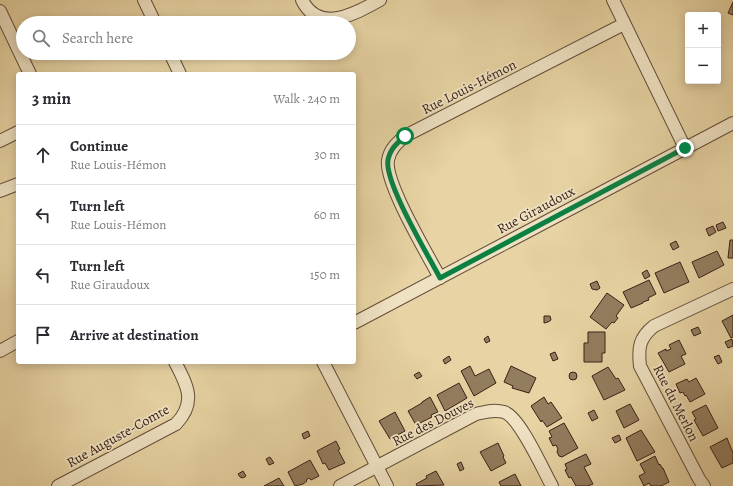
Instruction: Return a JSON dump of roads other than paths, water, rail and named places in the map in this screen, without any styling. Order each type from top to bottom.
[{"type":"street","points":[[144,0],[152,16]]},
{"type":"street","points":[[302,0],[312,14],[317,16]]},
{"type":"street","points":[[345,16],[358,12],[380,0]]},
{"type":"street","points":[[612,0],[685,148]]},
{"type":"street","points":[[0,11],[16,45]]},
{"type":"street","name":"Rue Louis-Hémon","points":[[440,278],[395,191],[389,175],[388,162],[395,144],[405,136],[624,24]]},
{"type":"street","points":[[23,60],[29,72]]},
{"type":"street","points":[[173,60],[179,72]]},
{"type":"street","name":"Rue Giraudoux","points":[[356,322],[733,123]]},
{"type":"street","points":[[0,141],[16,133]]},
{"type":"street","points":[[0,191],[16,185]]},
{"type":"street","name":"Rue du Merlon","points":[[704,486],[640,366],[638,353],[646,332],[654,326],[733,289]]},
{"type":"street","points":[[0,351],[16,343]]},
{"type":"street","name":"Rue Auguste-Comte","points":[[58,486],[176,424],[184,416],[188,406],[189,395],[186,382],[176,364]]},
{"type":"street","points":[[324,364],[387,486]]},
{"type":"street","name":"Rue des Douves","points":[[340,486],[476,414],[491,411],[504,412],[514,419],[522,430],[552,486]]}]
